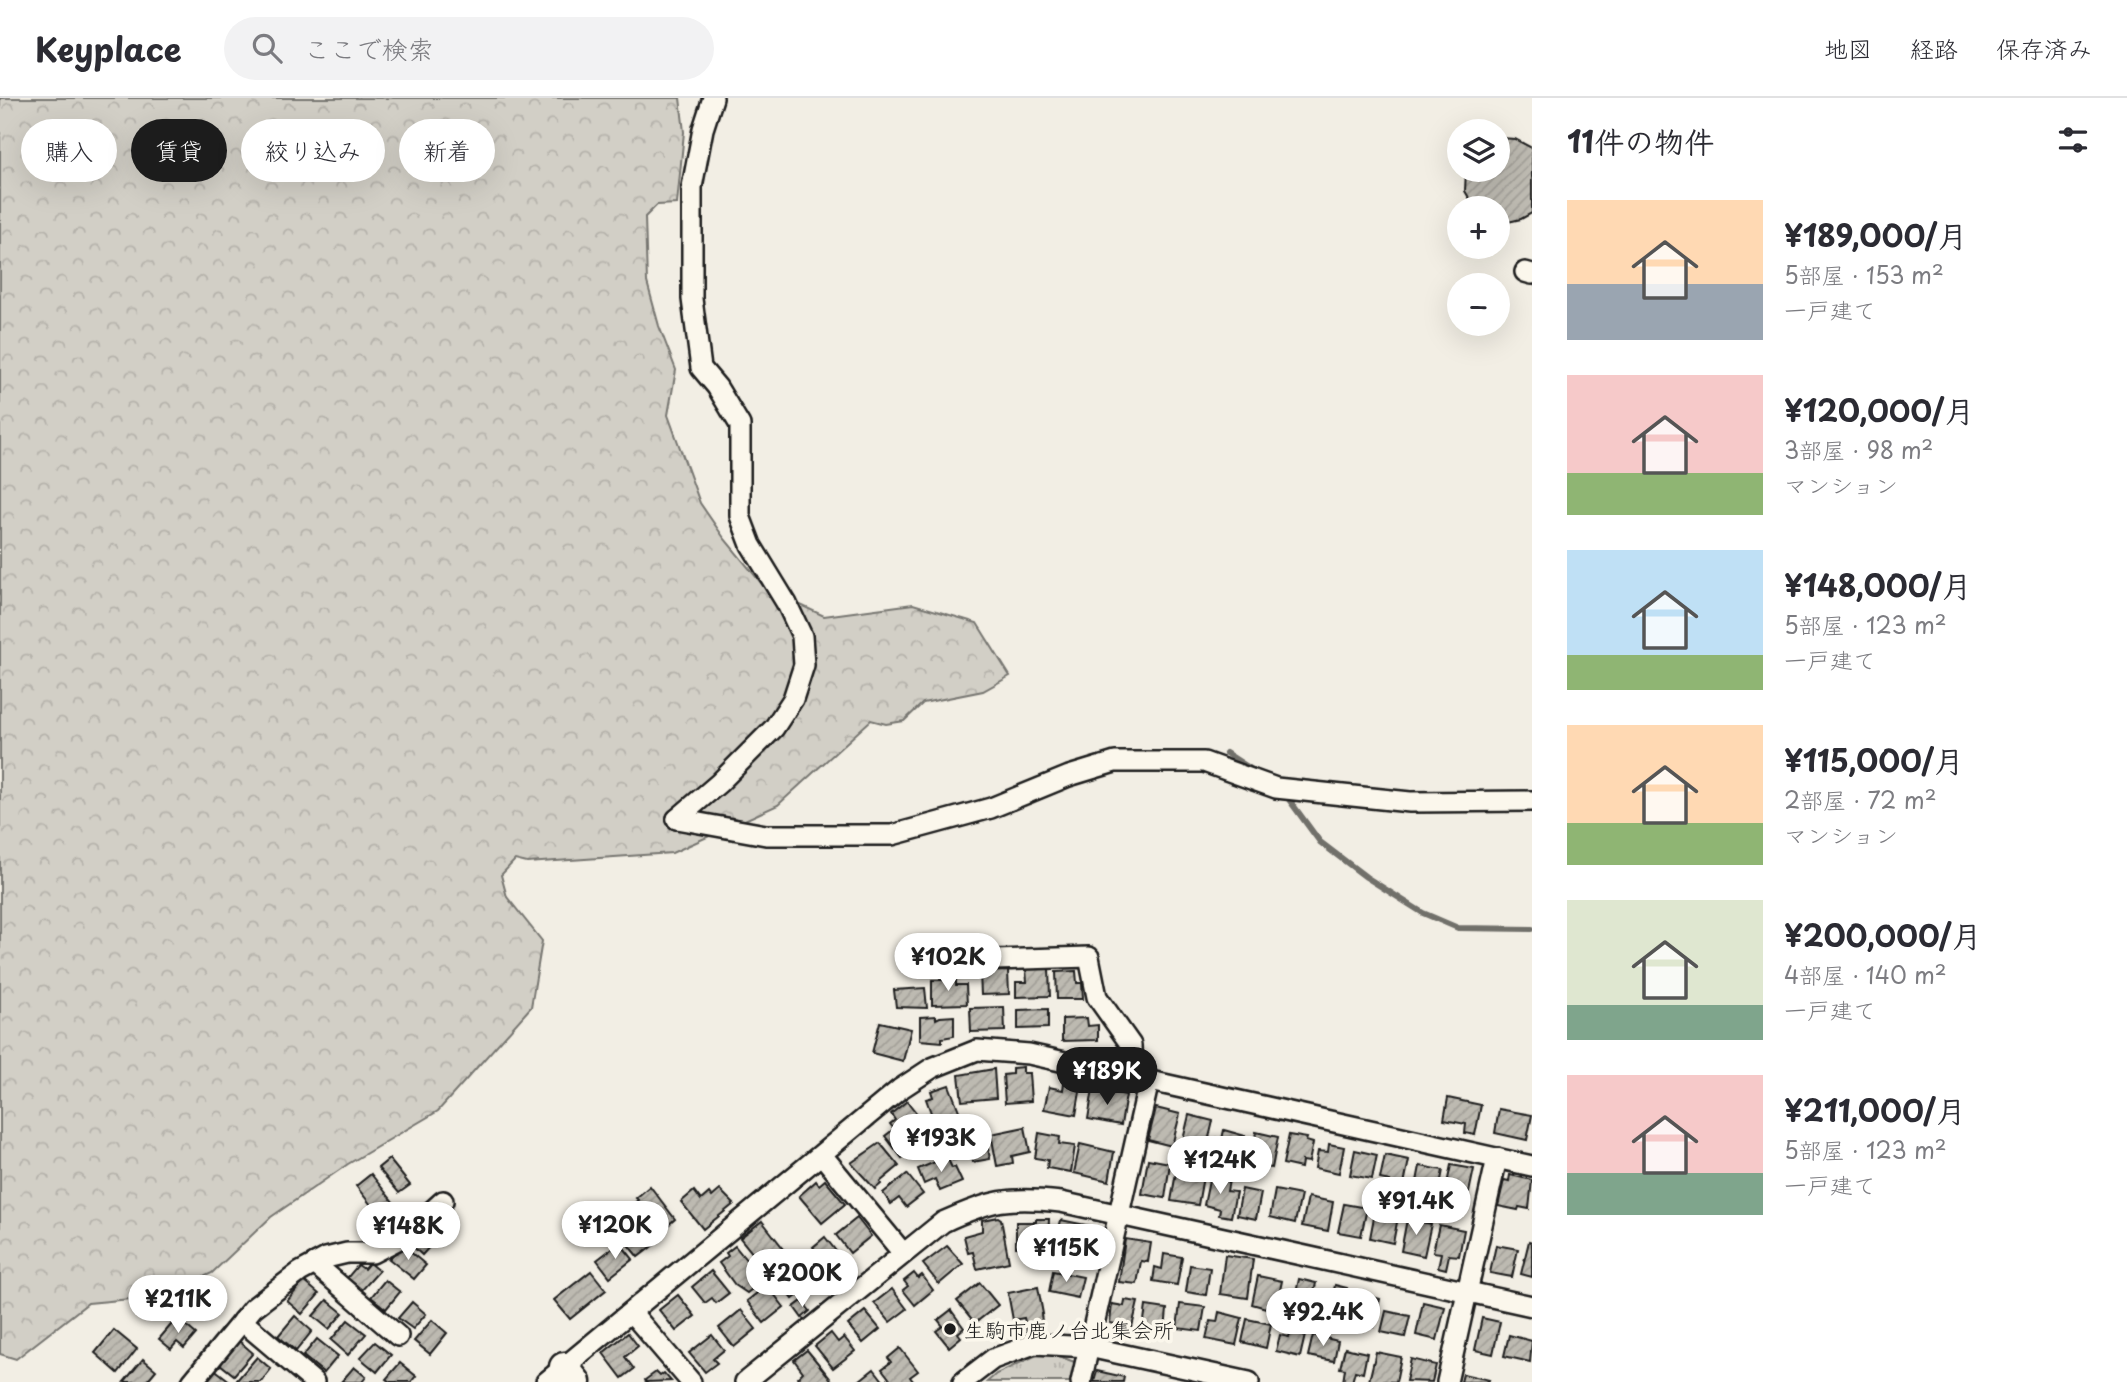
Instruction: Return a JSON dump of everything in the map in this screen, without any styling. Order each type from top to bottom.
[{"type":"street","points":[[713,98],[703,129],[692,187],[692,299],[701,368],[717,387],[740,425],[740,516],[751,545],[787,604],[802,636],[804,665],[793,699],[774,728],[677,820],[766,835],[892,835],[991,808],[1069,776],[1115,762],[1204,762],[1276,788],[1396,801],[1532,801]]},
{"type":"street","points":[[965,961],[1089,957],[1097,997],[1131,1045],[1140,1079],[1119,1214],[1081,1382]]},
{"type":"street","points":[[562,1377],[631,1312],[900,1089],[932,1068],[977,1050],[1029,1054],[1532,1166]]},
{"type":"street","points":[[822,1154],[902,1252]]},
{"type":"street","points":[[1447,1382],[1497,1158]]},
{"type":"street","points":[[746,1382],[902,1252],[943,1222],[975,1207],[1007,1199],[1061,1202],[1532,1306]]},
{"type":"street","points":[[192,1382],[253,1308],[300,1272],[347,1253],[372,1253],[403,1237],[443,1201]]},
{"type":"street","points":[[315,1264],[398,1336]]},
{"type":"street","points":[[631,1312],[691,1382]]},
{"type":"street","points":[[242,1321],[314,1382]]},
{"type":"street","points":[[963,1382],[993,1359],[1034,1344],[1089,1347],[1249,1382]]},
{"type":"green space","points":[[0,98],[680,98],[684,132],[677,204],[657,205],[645,217],[647,282],[659,326],[676,370],[668,415],[700,503],[724,538],[766,589],[824,616],[913,604],[977,623],[1010,676],[983,691],[923,703],[904,721],[886,724],[871,720],[778,805],[672,853],[527,863],[515,860],[501,875],[507,897],[542,941],[531,1007],[438,1111],[348,1164],[271,1217],[212,1273],[163,1296],[88,1303],[16,1359],[0,1354]]},
{"type":"green space","points":[[1039,1354],[1056,1355],[1077,1363],[1073,1382],[987,1382],[996,1374]]},
{"type":"building","points":[[1510,139],[1532,148],[1532,213],[1510,222],[1510,196],[1468,196],[1465,182],[1510,182]]},
{"type":"building","points":[[1026,969],[1049,969],[1050,996],[1016,997],[1016,982],[1027,982]]},
{"type":"building","points":[[1008,971],[1009,994],[981,995],[980,972]]},
{"type":"building","points":[[1076,971],[1077,983],[1082,983],[1083,999],[1057,999],[1056,972]]},
{"type":"building","points":[[932,980],[956,980],[956,985],[966,985],[967,1004],[932,1005]]},
{"type":"building","points":[[925,988],[927,1008],[896,1007],[894,990]]},
{"type":"building","points":[[1004,1007],[1005,1031],[971,1032],[970,1008]]},
{"type":"building","points":[[1048,1009],[1048,1028],[1018,1029],[1018,1010]]},
{"type":"building","points":[[936,1016],[936,1019],[954,1016],[954,1036],[942,1038],[942,1042],[920,1040],[920,1017]]},
{"type":"building","points":[[1087,1018],[1088,1026],[1098,1025],[1098,1040],[1062,1041],[1062,1019]]},
{"type":"building","points":[[880,1022],[911,1029],[903,1061],[872,1053]]},
{"type":"building","points":[[1023,1067],[1023,1073],[1029,1073],[1031,1101],[1005,1103],[1003,1075],[1012,1074],[1012,1068]]},
{"type":"building","points":[[994,1069],[996,1098],[962,1101],[959,1075]]},
{"type":"building","points":[[1064,1083],[1081,1086],[1076,1115],[1044,1109],[1049,1087],[1063,1090]]},
{"type":"building","points":[[949,1085],[961,1116],[935,1124],[926,1099],[933,1097],[931,1091]]},
{"type":"building","points":[[1093,1089],[1126,1095],[1121,1125],[1088,1119]]},
{"type":"building","points":[[1448,1098],[1481,1105],[1475,1135],[1465,1133],[1466,1124],[1444,1120]]},
{"type":"building","points":[[907,1101],[929,1129],[921,1138],[923,1141],[902,1158],[885,1136],[894,1129],[890,1124],[895,1120],[891,1114]]},
{"type":"building","points":[[1156,1108],[1180,1114],[1172,1146],[1148,1140]]},
{"type":"building","points":[[1499,1109],[1532,1115],[1527,1140],[1495,1133]]},
{"type":"building","points":[[1189,1115],[1213,1121],[1207,1146],[1183,1140]]},
{"type":"building","points":[[1025,1127],[1030,1152],[1012,1156],[1013,1163],[997,1166],[991,1134]]},
{"type":"building","points":[[1224,1130],[1245,1136],[1239,1159],[1214,1152],[1217,1138],[1222,1139]]},
{"type":"building","points":[[985,1132],[990,1159],[972,1162],[971,1156],[953,1160],[949,1139]]},
{"type":"building","points":[[1256,1132],[1278,1137],[1272,1168],[1250,1164]]},
{"type":"building","points":[[1039,1133],[1060,1137],[1059,1144],[1075,1146],[1071,1172],[1047,1168],[1048,1160],[1035,1158]]},
{"type":"building","points":[[1289,1135],[1307,1138],[1306,1141],[1313,1143],[1309,1162],[1302,1161],[1301,1168],[1283,1164]]},
{"type":"building","points":[[880,1143],[899,1166],[875,1189],[851,1163]]},
{"type":"building","points":[[1080,1144],[1114,1152],[1109,1181],[1074,1173]]},
{"type":"building","points":[[1329,1144],[1344,1147],[1339,1173],[1315,1168],[1318,1151],[1328,1152]]},
{"type":"building","points":[[1355,1150],[1377,1155],[1372,1179],[1350,1175]]},
{"type":"building","points":[[1385,1155],[1409,1160],[1402,1194],[1388,1191],[1390,1181],[1380,1179]]},
{"type":"building","points":[[947,1157],[962,1182],[940,1191],[935,1179],[924,1184],[918,1169]]},
{"type":"building","points":[[389,1159],[410,1185],[399,1193],[378,1168]]},
{"type":"building","points":[[1148,1159],[1170,1163],[1165,1198],[1142,1194]]},
{"type":"building","points":[[1451,1165],[1474,1169],[1467,1202],[1444,1198]]},
{"type":"building","points":[[1420,1166],[1443,1170],[1438,1196],[1415,1192]]},
{"type":"building","points":[[1177,1167],[1204,1171],[1198,1205],[1171,1201]]},
{"type":"building","points":[[371,1174],[394,1203],[379,1215],[356,1186]]},
{"type":"building","points":[[907,1174],[923,1194],[906,1207],[899,1198],[891,1204],[883,1193]]},
{"type":"building","points":[[1510,1175],[1532,1180],[1529,1209],[1498,1206],[1504,1180],[1509,1181]]},
{"type":"building","points":[[1210,1176],[1229,1180],[1227,1191],[1236,1192],[1231,1217],[1219,1215],[1220,1209],[1204,1205]]},
{"type":"building","points":[[825,1180],[845,1204],[822,1223],[799,1196],[816,1181],[819,1185]]},
{"type":"building","points":[[650,1186],[675,1219],[667,1226],[659,1217],[649,1225],[659,1241],[638,1257],[612,1225]]},
{"type":"building","points":[[1242,1189],[1261,1193],[1256,1219],[1237,1215]]},
{"type":"building","points":[[720,1190],[734,1204],[703,1229],[681,1202],[694,1191],[701,1200],[709,1193],[712,1197]]},
{"type":"building","points":[[1275,1190],[1301,1195],[1295,1223],[1270,1217]]},
{"type":"building","points":[[1308,1197],[1333,1202],[1328,1231],[1302,1226]]},
{"type":"building","points":[[1344,1204],[1367,1208],[1361,1236],[1338,1232]]},
{"type":"building","points":[[1385,1210],[1399,1212],[1393,1243],[1370,1238],[1374,1217],[1383,1219]]},
{"type":"building","points":[[998,1217],[1001,1219],[1009,1262],[977,1269],[973,1252],[968,1253],[964,1236],[982,1231],[982,1220]]},
{"type":"building","points":[[857,1218],[871,1236],[850,1253],[836,1235]]},
{"type":"building","points":[[1036,1219],[1049,1219],[1048,1248],[1016,1247],[1016,1222],[1036,1222]]},
{"type":"building","points":[[1407,1219],[1431,1224],[1424,1256],[1401,1251]]},
{"type":"building","points":[[1061,1220],[1095,1227],[1091,1249],[1056,1242]]},
{"type":"building","points":[[762,1221],[783,1248],[761,1264],[740,1238]]},
{"type":"building","points":[[1439,1225],[1464,1230],[1459,1256],[1449,1255],[1446,1269],[1438,1267],[1441,1253],[1433,1252]]},
{"type":"building","points":[[420,1234],[432,1244],[422,1255],[411,1245]]},
{"type":"building","points":[[825,1237],[843,1260],[831,1270],[826,1263],[819,1269],[809,1256],[816,1251],[813,1247]]},
{"type":"building","points":[[1125,1239],[1151,1243],[1148,1262],[1141,1261],[1137,1284],[1119,1282]]},
{"type":"building","points":[[1529,1241],[1532,1242],[1532,1277],[1521,1274]]},
{"type":"building","points":[[402,1245],[426,1265],[414,1279],[389,1259]]},
{"type":"building","points":[[1496,1245],[1518,1249],[1512,1277],[1490,1273]]},
{"type":"building","points":[[615,1246],[620,1251],[624,1248],[633,1259],[610,1277],[597,1260]]},
{"type":"building","points":[[735,1246],[761,1282],[747,1293],[735,1285],[719,1263]]},
{"type":"building","points":[[947,1246],[963,1264],[939,1284],[923,1264]]},
{"type":"building","points":[[1164,1254],[1182,1257],[1177,1285],[1153,1281],[1155,1267],[1162,1269]]},
{"type":"building","points":[[1225,1255],[1253,1259],[1248,1298],[1220,1294]]},
{"type":"building","points":[[799,1261],[815,1282],[793,1299],[777,1279]]},
{"type":"building","points":[[369,1263],[379,1271],[362,1290],[347,1278],[358,1265],[364,1269]]},
{"type":"building","points":[[1190,1265],[1210,1268],[1206,1295],[1186,1292]]},
{"type":"building","points":[[591,1271],[606,1290],[570,1319],[554,1300]]},
{"type":"building","points":[[711,1271],[729,1293],[716,1303],[712,1298],[705,1303],[692,1287]]},
{"type":"building","points":[[1053,1271],[1083,1277],[1078,1298],[1049,1292]]},
{"type":"building","points":[[914,1273],[918,1278],[922,1275],[933,1290],[915,1305],[903,1290],[908,1286],[904,1281]]},
{"type":"building","points":[[1258,1276],[1282,1281],[1277,1304],[1268,1302],[1266,1308],[1252,1304]]},
{"type":"building","points":[[1299,1279],[1316,1283],[1310,1311],[1286,1306],[1290,1291],[1296,1293]]},
{"type":"building","points":[[385,1280],[400,1292],[386,1309],[371,1297]]},
{"type":"building","points":[[304,1281],[319,1294],[302,1314],[287,1301]]},
{"type":"building","points":[[980,1283],[998,1305],[975,1323],[957,1301]]},
{"type":"building","points":[[767,1285],[784,1307],[764,1323],[747,1301]]},
{"type":"building","points":[[1335,1285],[1347,1288],[1342,1313],[1319,1308],[1323,1293],[1333,1295]]},
{"type":"building","points":[[1038,1287],[1043,1329],[1027,1331],[1024,1318],[1013,1320],[1008,1293]]},
{"type":"building","points":[[892,1289],[907,1309],[890,1322],[874,1303]]},
{"type":"building","points":[[678,1295],[695,1316],[676,1331],[659,1310]]},
{"type":"building","points":[[1365,1295],[1380,1299],[1374,1327],[1359,1324],[1361,1313],[1352,1311],[1355,1299],[1364,1301]]},
{"type":"building","points":[[327,1300],[343,1313],[329,1329],[313,1316]]},
{"type":"building","points":[[1125,1300],[1138,1302],[1132,1327],[1110,1323],[1112,1304],[1124,1306]]},
{"type":"building","points":[[802,1301],[810,1311],[802,1318],[794,1307]]},
{"type":"building","points":[[412,1302],[426,1314],[413,1329],[398,1318]]},
{"type":"building","points":[[1423,1302],[1445,1307],[1437,1340],[1416,1335]]},
{"type":"building","points":[[1180,1304],[1205,1307],[1201,1331],[1177,1328]]},
{"type":"building","points":[[1146,1306],[1167,1309],[1165,1331],[1143,1328]]},
{"type":"building","points":[[741,1310],[756,1329],[734,1347],[719,1328]]},
{"type":"building","name":"生駒市鹿ノ台北集会所","points":[[951,1310],[964,1328],[958,1333],[961,1337],[949,1347],[936,1331],[943,1326],[938,1320]]},
{"type":"building","points":[[865,1311],[880,1329],[863,1343],[848,1325]]},
{"type":"building","points":[[1386,1311],[1410,1316],[1405,1337],[1381,1332]]},
{"type":"building","points":[[1219,1312],[1242,1318],[1236,1345],[1206,1339],[1210,1321],[1217,1322]]},
{"type":"building","points":[[295,1316],[312,1331],[296,1351],[278,1336]]},
{"type":"building","points":[[177,1318],[196,1334],[184,1348],[177,1342],[171,1349],[159,1339]]},
{"type":"building","points":[[1482,1318],[1500,1322],[1493,1354],[1475,1350]]},
{"type":"building","points":[[1247,1319],[1271,1324],[1266,1348],[1242,1342]]},
{"type":"building","points":[[348,1320],[366,1334],[348,1355],[331,1340]]},
{"type":"building","points":[[432,1320],[447,1333],[430,1354],[414,1341]]},
{"type":"building","points":[[1292,1328],[1306,1331],[1300,1357],[1276,1351],[1280,1335],[1289,1337]]},
{"type":"building","points":[[114,1330],[137,1349],[118,1373],[95,1353]]},
{"type":"building","points":[[628,1333],[638,1346],[625,1357],[634,1369],[622,1378],[603,1353]]},
{"type":"building","points":[[831,1333],[838,1342],[844,1337],[855,1351],[833,1368],[815,1346]]},
{"type":"building","points":[[712,1335],[724,1350],[713,1359],[717,1363],[705,1372],[689,1353]]},
{"type":"building","points":[[1313,1335],[1338,1341],[1334,1361],[1308,1356]]},
{"type":"building","points":[[1509,1335],[1532,1341],[1530,1362],[1504,1356]]},
{"type":"building","points":[[317,1339],[338,1356],[324,1373],[303,1356]]},
{"type":"building","points":[[239,1341],[253,1353],[234,1375],[220,1364]]},
{"type":"building","points":[[375,1342],[391,1355],[377,1372],[360,1358]]},
{"type":"building","points":[[900,1348],[918,1371],[910,1377],[912,1382],[892,1382],[882,1369],[891,1362],[888,1358]]},
{"type":"building","points":[[1345,1348],[1367,1353],[1363,1373],[1355,1371],[1352,1382],[1343,1382],[1345,1369],[1340,1368]]},
{"type":"building","points":[[807,1350],[833,1382],[802,1382],[798,1377],[803,1372],[794,1360]]},
{"type":"building","points":[[1376,1352],[1401,1357],[1396,1382],[1369,1381]]},
{"type":"building","points":[[257,1357],[271,1369],[261,1382],[239,1382],[237,1380]]},
{"type":"building","points":[[143,1359],[156,1370],[146,1382],[124,1382]]},
{"type":"building","points":[[1411,1359],[1436,1365],[1432,1382],[1406,1381]]},
{"type":"building","points":[[400,1363],[416,1376],[411,1382],[390,1382],[386,1379]]},
{"type":"building","points":[[354,1367],[366,1377],[362,1382],[341,1382]]},
{"type":"building","points":[[213,1368],[231,1382],[201,1382]]},
{"type":"building","points":[[874,1369],[884,1382],[857,1382],[860,1380]]},
{"type":"building","points":[[1097,1371],[1124,1377],[1123,1382],[1094,1382]]},
{"type":"building","points":[[656,1372],[660,1376],[664,1373],[671,1381],[646,1382],[645,1380]]},
{"type":"building","points":[[1463,1374],[1489,1380],[1461,1382]]},
{"type":"waterway","points":[[1226,753],[1257,773]]},
{"type":"waterway","points":[[1285,794],[1320,842],[1366,877],[1423,913],[1458,928],[1532,929]]},
{"type":"place","name":"生駒市鹿ノ台北集会所","points":[[950,1329]]}]
